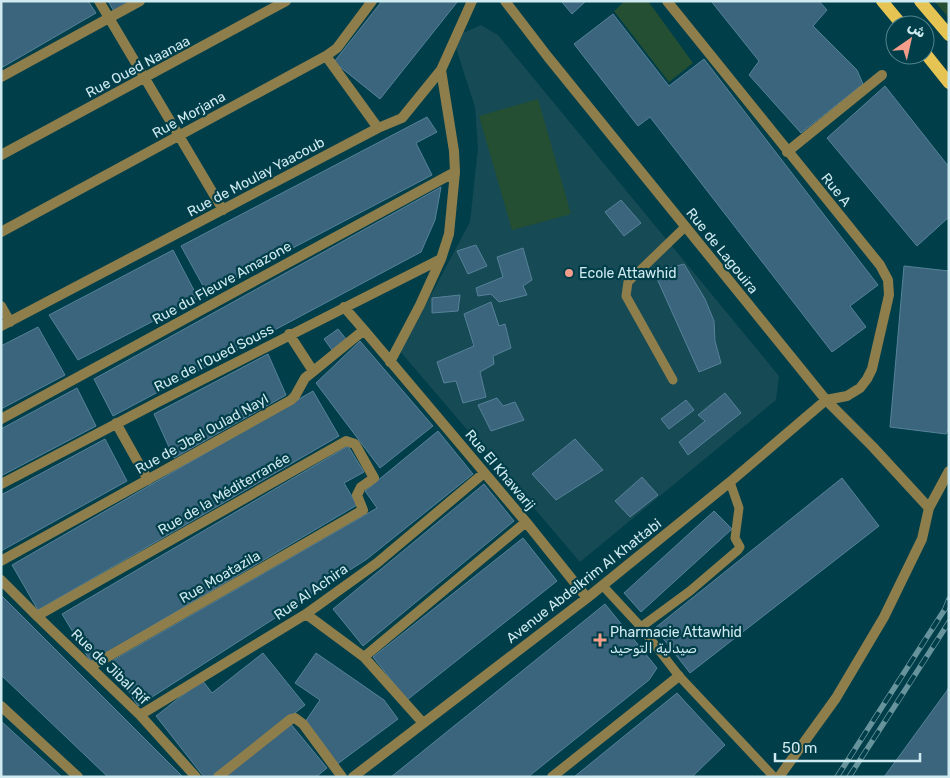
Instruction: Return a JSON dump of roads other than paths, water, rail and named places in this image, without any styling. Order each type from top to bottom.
[{"type":"main road","points":[[882,1],[894,15]]},
{"type":"main road","points":[[920,1],[949,35]]},
{"type":"main road","points":[[935,65],[949,83]]},
{"type":"street","points":[[99,1],[223,210]]},
{"type":"street","points":[[1,77],[140,1]]},
{"type":"street","name":"Rue Oued Naanaa","points":[[1,155],[145,79],[286,1]]},
{"type":"street","name":"Rue Morjana","points":[[1,232],[326,56],[337,48],[372,1]]},
{"type":"street","name":"Rue de Moulay Yaacoub","points":[[5,324],[378,128],[402,118],[441,70],[472,1]]},
{"type":"street","name":"Rue de Lagouira","points":[[505,1],[826,400],[930,508]]},
{"type":"street","name":"Rue A","points":[[667,1],[880,265],[888,280],[889,295],[872,369],[867,379],[860,388],[847,396],[826,400]]},
{"type":"street","points":[[326,56],[378,128]]},
{"type":"street","points":[[344,306],[390,362],[441,259],[449,234],[456,172],[441,70]]},
{"type":"street","points":[[787,152],[882,75]]},
{"type":"street","name":"Rue du Fleuve Amazone","points":[[1,418],[456,172]]},
{"type":"street","name":"Rue de l'Oued Souss","points":[[1,484],[289,334],[441,259]]},
{"type":"street","points":[[1,306],[5,324]]},
{"type":"street","name":"Rue de Jbel Oulad Nayl","points":[[1,561],[292,400],[298,392],[302,381],[364,330]]},
{"type":"street","points":[[289,334],[313,372]]},
{"type":"street","name":"Rue El Khawarij","points":[[390,362],[526,522],[587,598]]},
{"type":"street","name":"Avenue Abdelkrim Al Khattabi","points":[[359,775],[423,723],[603,586],[826,400]]},
{"type":"street","points":[[116,423],[148,480]]},
{"type":"street","name":"Rue de la Méditerranée","points":[[37,616],[346,441],[354,444],[374,478],[358,491],[357,495],[363,510]]},
{"type":"street","points":[[779,777],[836,698],[884,617],[922,539],[930,508],[949,471]]},
{"type":"street","name":"Rue Al Achira","points":[[140,715],[306,614],[377,563],[484,473]]},
{"type":"street","name":"Rue Moatazila","points":[[90,667],[363,510]]},
{"type":"street","points":[[364,657],[526,522]]},
{"type":"street","name":"Rue de Jibal Rif","points":[[1,580],[140,715],[196,777]]},
{"type":"street","points":[[306,614],[364,657],[423,723]]},
{"type":"street","points":[[552,777],[679,676]]},
{"type":"street","points":[[1,706],[78,777]]},
{"type":"street","points":[[218,777],[291,719],[295,718],[303,724],[342,777]]},
{"type":"lane","points":[[673,380],[626,296],[628,282],[686,227]]},
{"type":"lane","points":[[641,627],[690,591],[740,547],[735,538],[739,508],[730,482]]},
{"type":"lane","points":[[603,586],[641,627],[679,676],[774,777]]},
{"type":"railway","points":[[837,777],[945,609],[949,599]]},
{"type":"railway","points":[[849,777],[949,622]]},
{"type":"place","name":"Ecole Attawhid","points":[[569,273]]},
{"type":"place","name":"Pharmacie Attawhid صيدلية التوحيد","points":[[600,640]]}]
